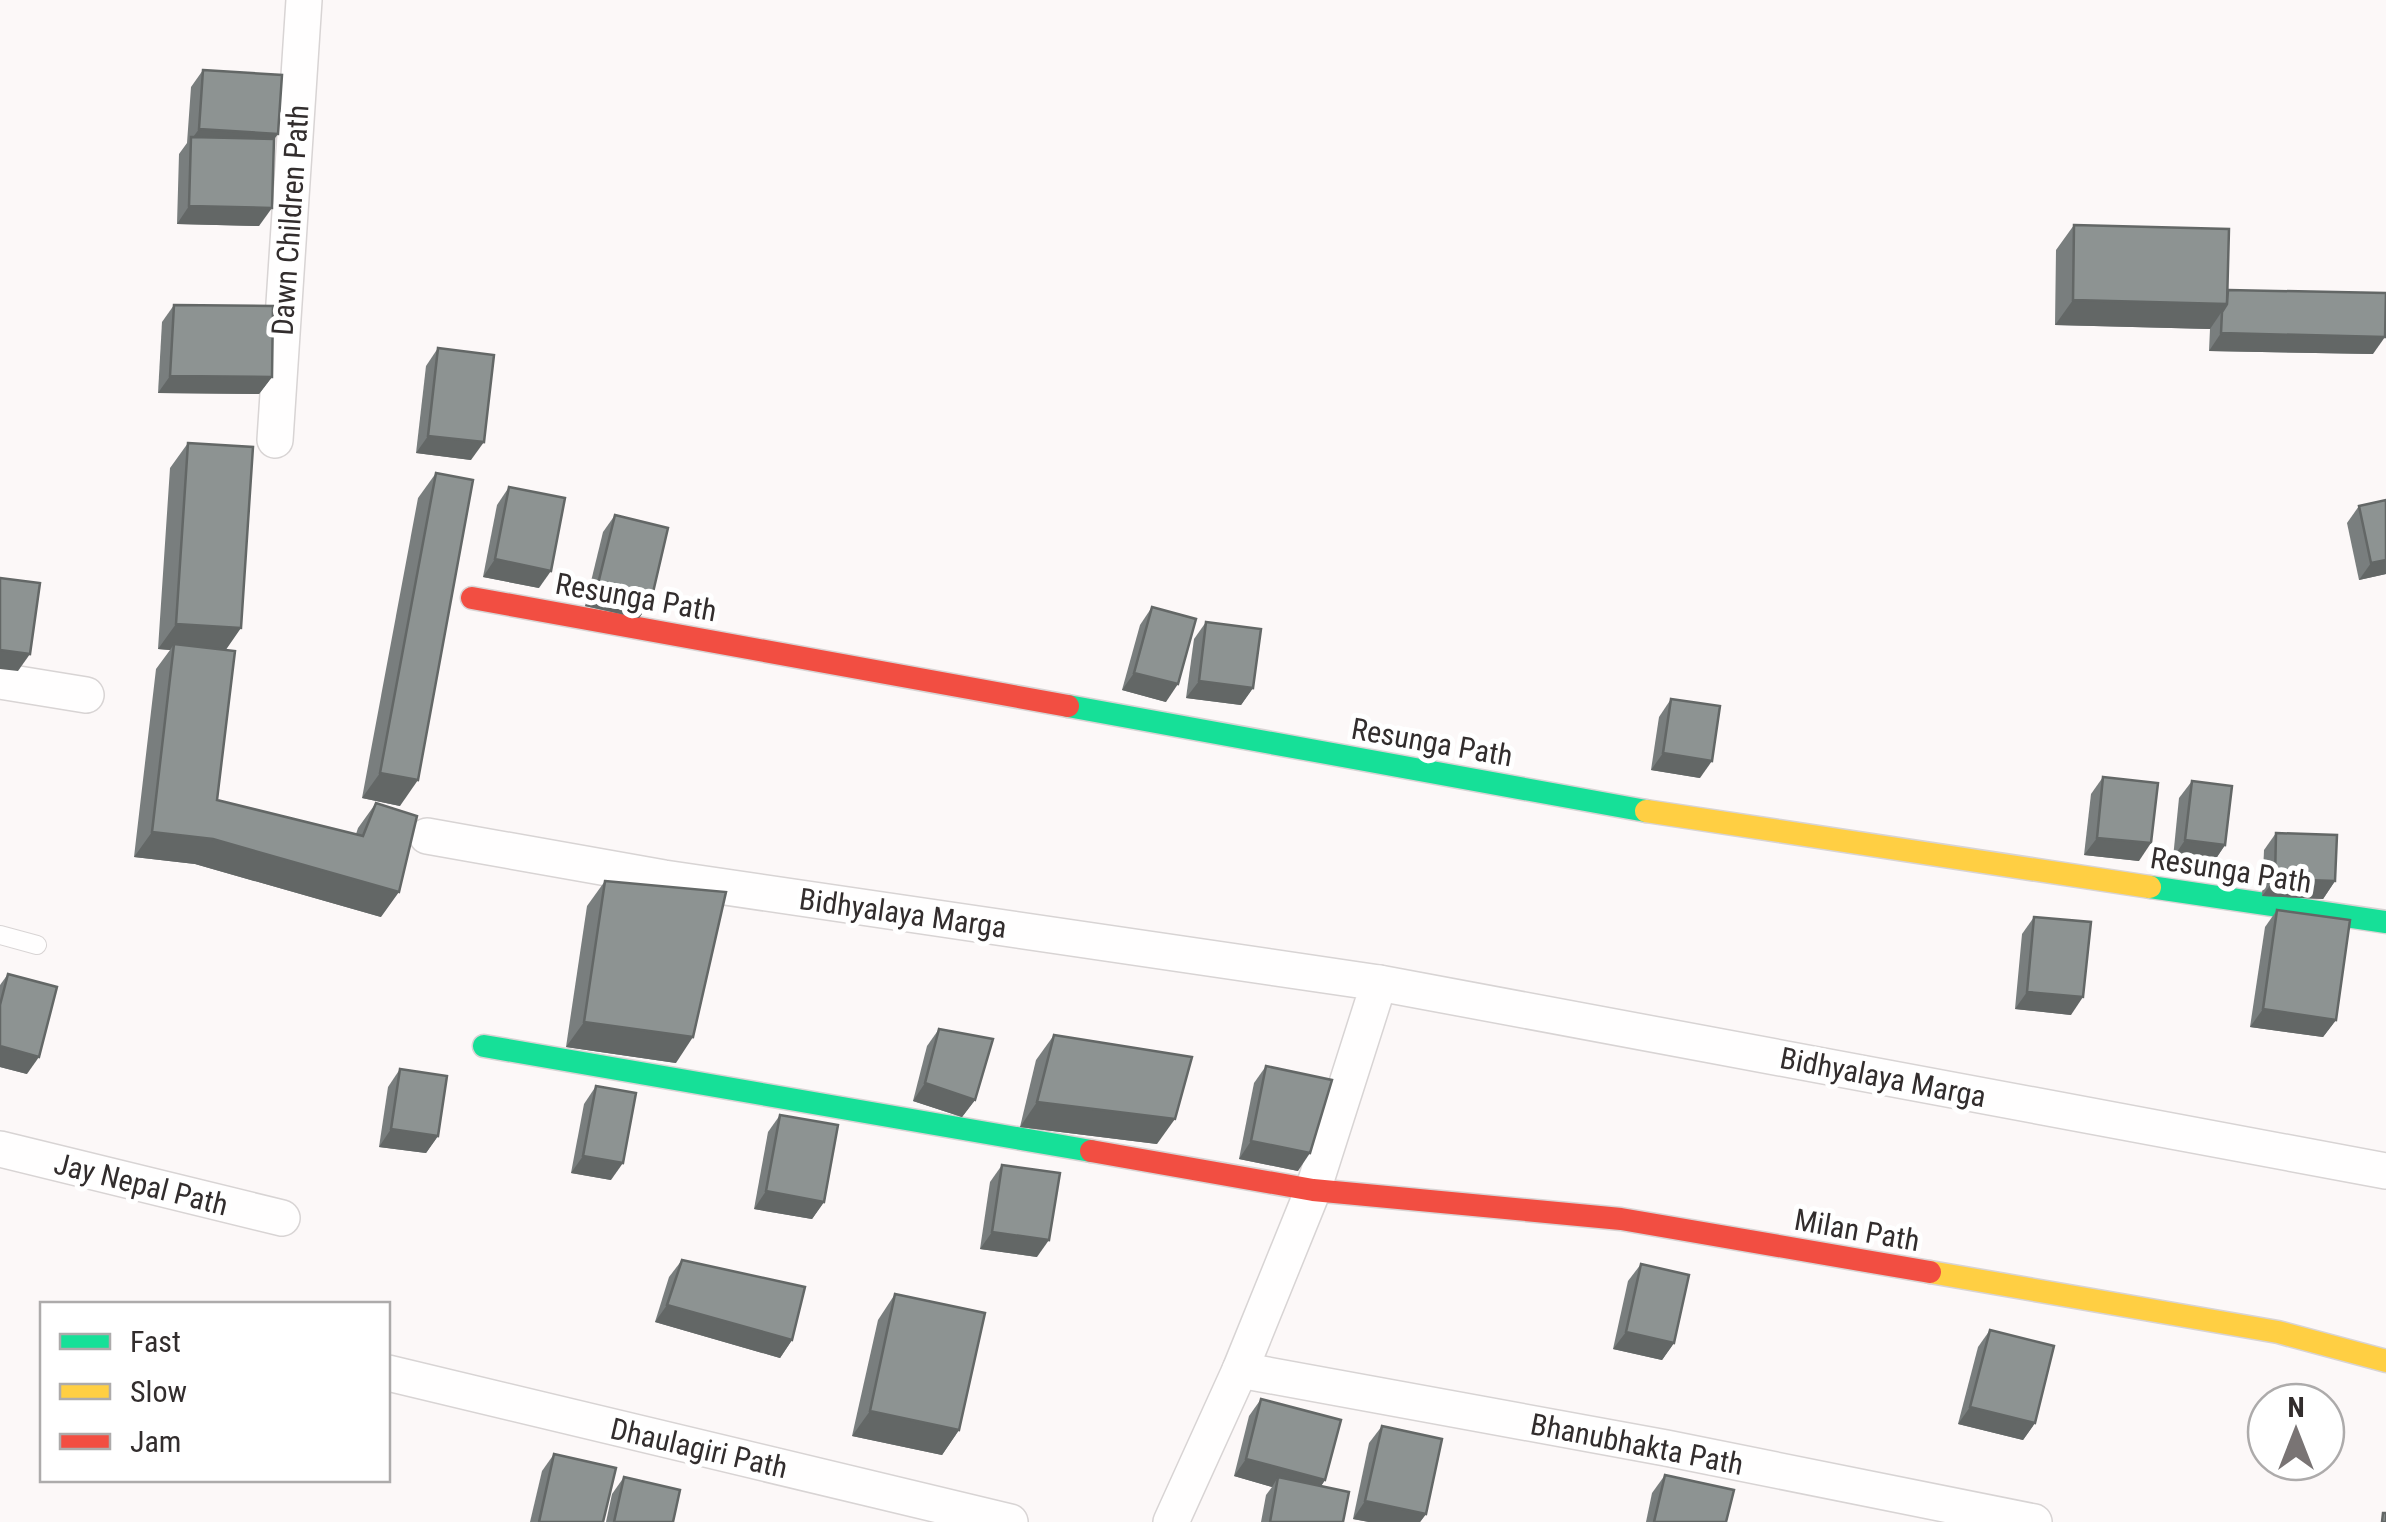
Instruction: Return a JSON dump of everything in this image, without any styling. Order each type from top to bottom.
[{"type":"street","name":"Dawn Children Path","points":[[275,440],[304,0]]},
{"type":"street","name":"Resunga Path","points":[[472,598],[1657,813],[2386,922]]},
{"type":"street","points":[[0,680],[86,695]]},
{"type":"street","name":"Bidhyalaya Marga","points":[[427,836],[684,880],[1380,984],[2386,1171]]},
{"type":"street","points":[[1171,1522],[1240,1370],[1314,1190],[1380,984]]},
{"type":"street","name":"Milan Path","points":[[484,1046],[1314,1190],[1621,1219],[2278,1332],[2386,1361]]},
{"type":"street","name":"Jay Nepal Path","points":[[0,1150],[282,1218]]},
{"type":"street","name":"Bhanubhakta Path","points":[[1240,1370],[1666,1448],[2034,1522]]},
{"type":"street","name":"Dhaulagiri Path","points":[[390,1373],[1010,1522]]},
{"type":"lane","points":[[0,935],[37,945]]},
{"type":"building","points":[[203,70],[282,75],[278,134],[199,129]]},
{"type":"building","points":[[191,137],[274,139],[272,208],[189,206]]},
{"type":"building","points":[[2074,225],[2229,229],[2227,304],[2073,300]]},
{"type":"building","points":[[2228,290],[2386,293],[2385,337],[2221,333]]},
{"type":"building","points":[[174,305],[273,306],[272,377],[170,376]]},
{"type":"building","points":[[438,348],[494,355],[484,442],[428,436]]},
{"type":"building","points":[[188,443],[253,447],[241,628],[176,624]]},
{"type":"building","points":[[436,473],[473,480],[418,780],[380,773]]},
{"type":"building","points":[[509,487],[565,498],[551,571],[495,559]]},
{"type":"building","points":[[2386,500],[2386,560],[2371,563],[2359,506]]},
{"type":"building","points":[[615,515],[668,528],[651,601],[597,588]]},
{"type":"building","points":[[0,578],[40,583],[30,654],[0,650]]},
{"type":"building","points":[[1152,607],[1196,619],[1178,684],[1134,673]]},
{"type":"building","points":[[1206,622],[1261,629],[1253,688],[1199,681]]},
{"type":"building","points":[[174,644],[235,651],[217,800],[363,836],[376,803],[417,816],[399,892],[213,839],[152,832]]},
{"type":"building","points":[[1671,699],[1720,706],[1712,761],[1663,753]]},
{"type":"building","points":[[2103,777],[2158,783],[2151,843],[2097,838]]},
{"type":"building","points":[[2192,781],[2232,786],[2225,845],[2185,840]]},
{"type":"building","points":[[2276,833],[2337,835],[2335,881],[2275,879]]},
{"type":"building","points":[[605,881],[726,892],[693,1037],[584,1022]]},
{"type":"building","points":[[2277,910],[2350,920],[2336,1020],[2263,1009]]},
{"type":"building","points":[[2034,917],[2091,922],[2083,997],[2027,992]]},
{"type":"building","points":[[8,974],[57,987],[39,1057],[0,1046],[0,1005]]},
{"type":"building","points":[[939,1029],[993,1039],[975,1100],[925,1083]]},
{"type":"building","points":[[1054,1035],[1192,1057],[1175,1119],[1037,1102]]},
{"type":"building","points":[[1266,1066],[1332,1080],[1310,1153],[1251,1141]]},
{"type":"building","points":[[400,1069],[447,1076],[438,1136],[391,1129]]},
{"type":"building","points":[[596,1086],[636,1093],[623,1163],[583,1156]]},
{"type":"building","points":[[780,1115],[838,1125],[824,1202],[766,1191]]},
{"type":"building","points":[[1002,1165],[1060,1173],[1049,1240],[992,1232]]},
{"type":"building","points":[[682,1260],[805,1287],[792,1340],[667,1305]]},
{"type":"building","points":[[1641,1264],[1689,1275],[1674,1343],[1626,1332]]},
{"type":"building","points":[[895,1294],[985,1313],[959,1430],[870,1411]]},
{"type":"building","points":[[1990,1330],[2054,1346],[2035,1423],[1970,1407]]},
{"type":"building","points":[[1261,1399],[1341,1420],[1325,1480],[1246,1459]]},
{"type":"building","points":[[1382,1426],[1442,1439],[1426,1514],[1365,1501]]},
{"type":"building","points":[[554,1454],[616,1468],[603,1522],[539,1522]]},
{"type":"building","points":[[1665,1475],[1734,1490],[1726,1522],[1654,1522]]},
{"type":"building","points":[[624,1477],[680,1490],[673,1522],[614,1522]]},
{"type":"building","points":[[1278,1477],[1349,1492],[1343,1522],[1270,1522]]},
{"type":"traffic: fast","points":[[1068,706],[1646,811]]},
{"type":"traffic: fast","points":[[2150,887],[2386,922]]},
{"type":"traffic: fast","points":[[484,1046],[1091,1151]]},
{"type":"traffic: slow","points":[[1646,811],[2150,887]]},
{"type":"traffic: slow","points":[[1930,1272],[2278,1332],[2386,1361]]},
{"type":"traffic: jam","points":[[472,598],[1068,706]]},
{"type":"traffic: jam","points":[[1091,1151],[1313,1190],[1621,1219],[1930,1272]]}]
